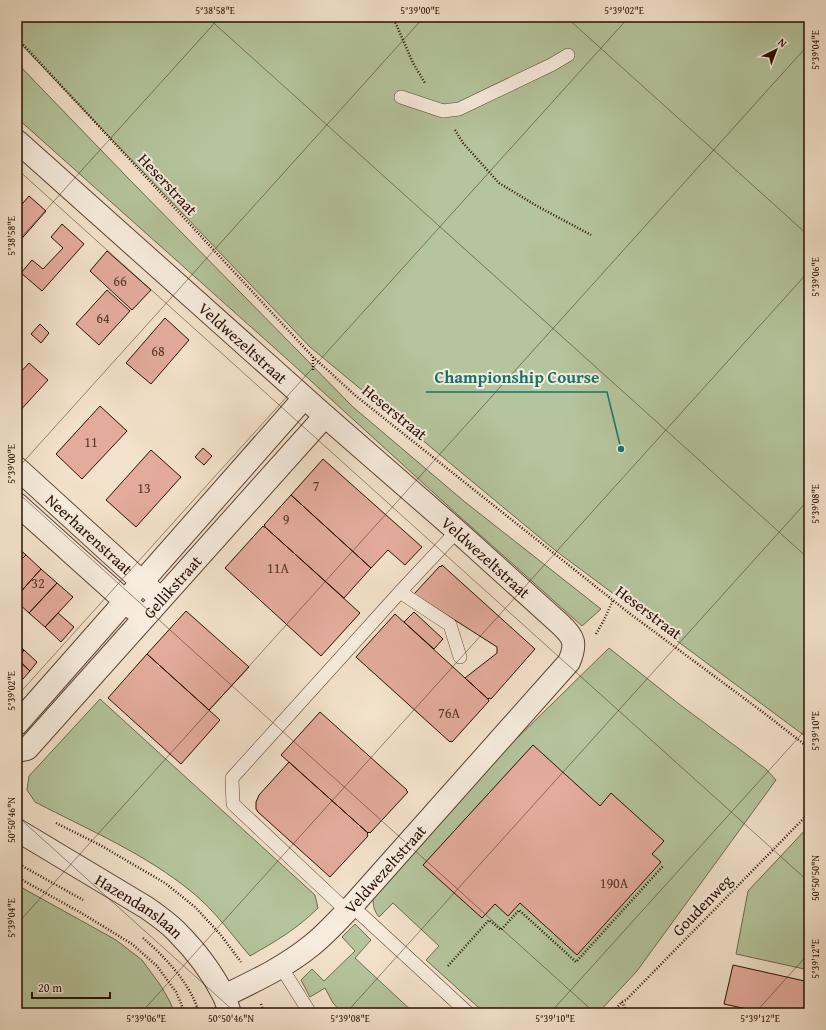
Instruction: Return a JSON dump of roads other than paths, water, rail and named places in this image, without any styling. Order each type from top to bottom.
[{"type":"street","name":"Veldwezeltstraat","points":[[17,141],[304,398],[457,531],[569,632],[574,642],[573,652],[569,662],[332,927],[297,957],[253,982],[227,1005]]},
{"type":"street","name":"Gellikstraat","points":[[17,724],[304,398]]},
{"type":"street","name":"Gellikstraat","points":[[17,751],[27,749],[325,416]]},
{"type":"street","name":"Neerharenstraat","points":[[17,468],[162,599]]},
{"type":"street","name":"Neerharenstraat","points":[[17,504],[144,619]]},
{"type":"street","name":"Hazendanslaan","points":[[17,830],[147,908],[163,920],[176,931],[210,972],[227,1005]]},
{"type":"lane","points":[[401,97],[443,111],[459,109],[551,65],[568,55]]},
{"type":"lane","points":[[457,531],[232,778],[233,804],[349,908],[434,981],[468,1013]]},
{"type":"lane","points":[[400,592],[450,625],[460,657]]},
{"type":"lane","points":[[281,967],[310,1013]]},
{"type":"place","name":"Championship Course","points":[[621,449]]}]
